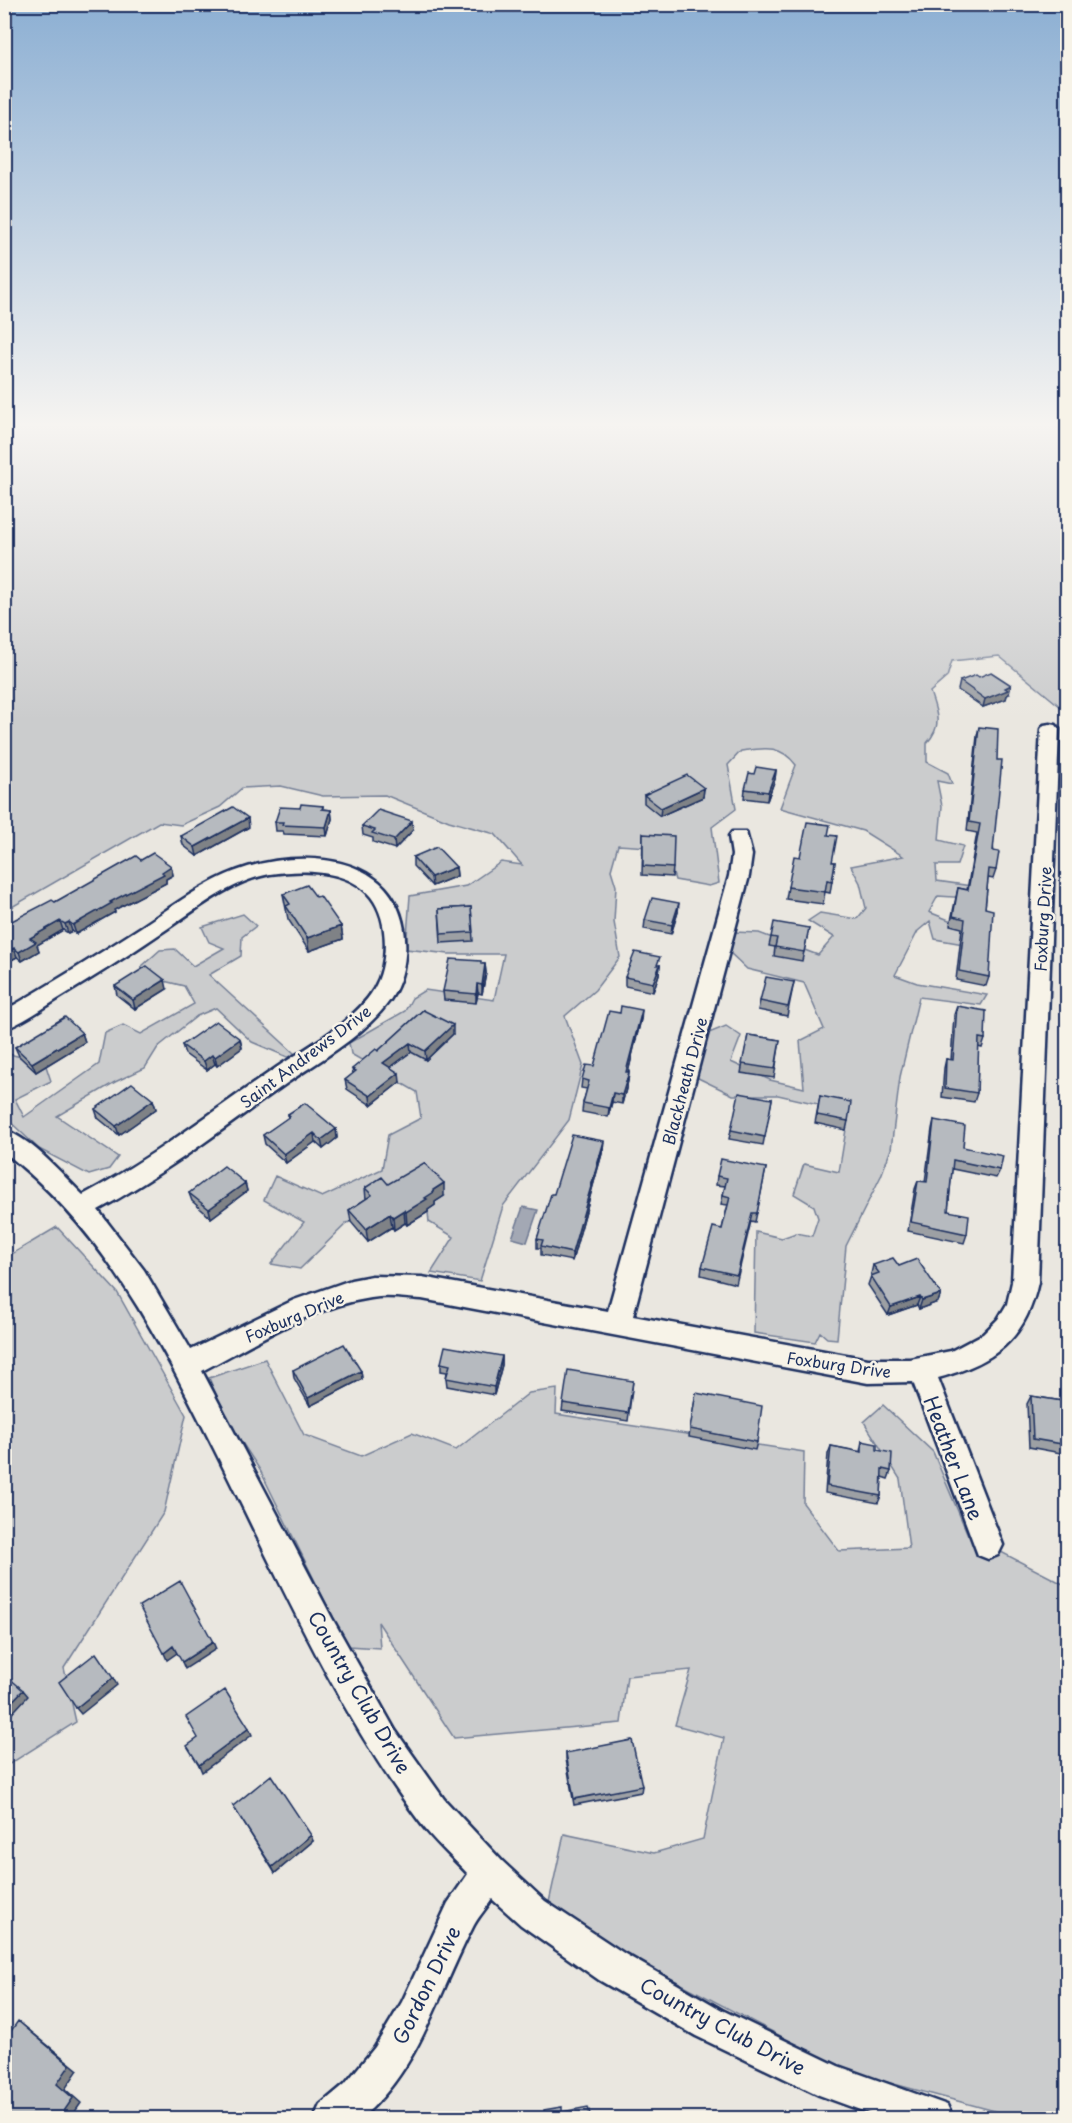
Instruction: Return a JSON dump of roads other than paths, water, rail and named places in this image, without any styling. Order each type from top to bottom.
[{"type":"street","name":"Foxburg Drive","points":[[186,1366],[301,1311],[371,1287],[422,1288],[868,1371],[892,1373],[922,1371],[944,1366],[965,1357],[999,1334],[1018,1310],[1025,1282],[1050,729]]},
{"type":"street","name":"Blackheath Drive","points":[[617,1325],[740,876],[742,855],[738,836]]},
{"type":"street","name":"Saint Andrews Drive","points":[[4,1021],[75,980],[199,899],[229,882],[254,872],[297,864],[335,870],[358,877],[370,884],[383,896],[390,910],[395,929],[389,978],[384,993],[373,1005],[352,1024],[299,1063],[136,1178],[81,1208]]},
{"type":"street","name":"Country Club Drive","points":[[4,1139],[34,1162],[81,1208],[135,1278],[186,1366],[321,1629],[384,1741],[432,1811],[490,1873],[533,1913],[612,1967],[709,2024],[832,2082],[934,2118]]},
{"type":"street","name":"Heather Lane","points":[[922,1371],[988,1545]]},
{"type":"street","name":"Gordon Drive","points":[[333,2118],[358,2097],[388,2060],[416,2014],[460,1915],[490,1873]]}]
